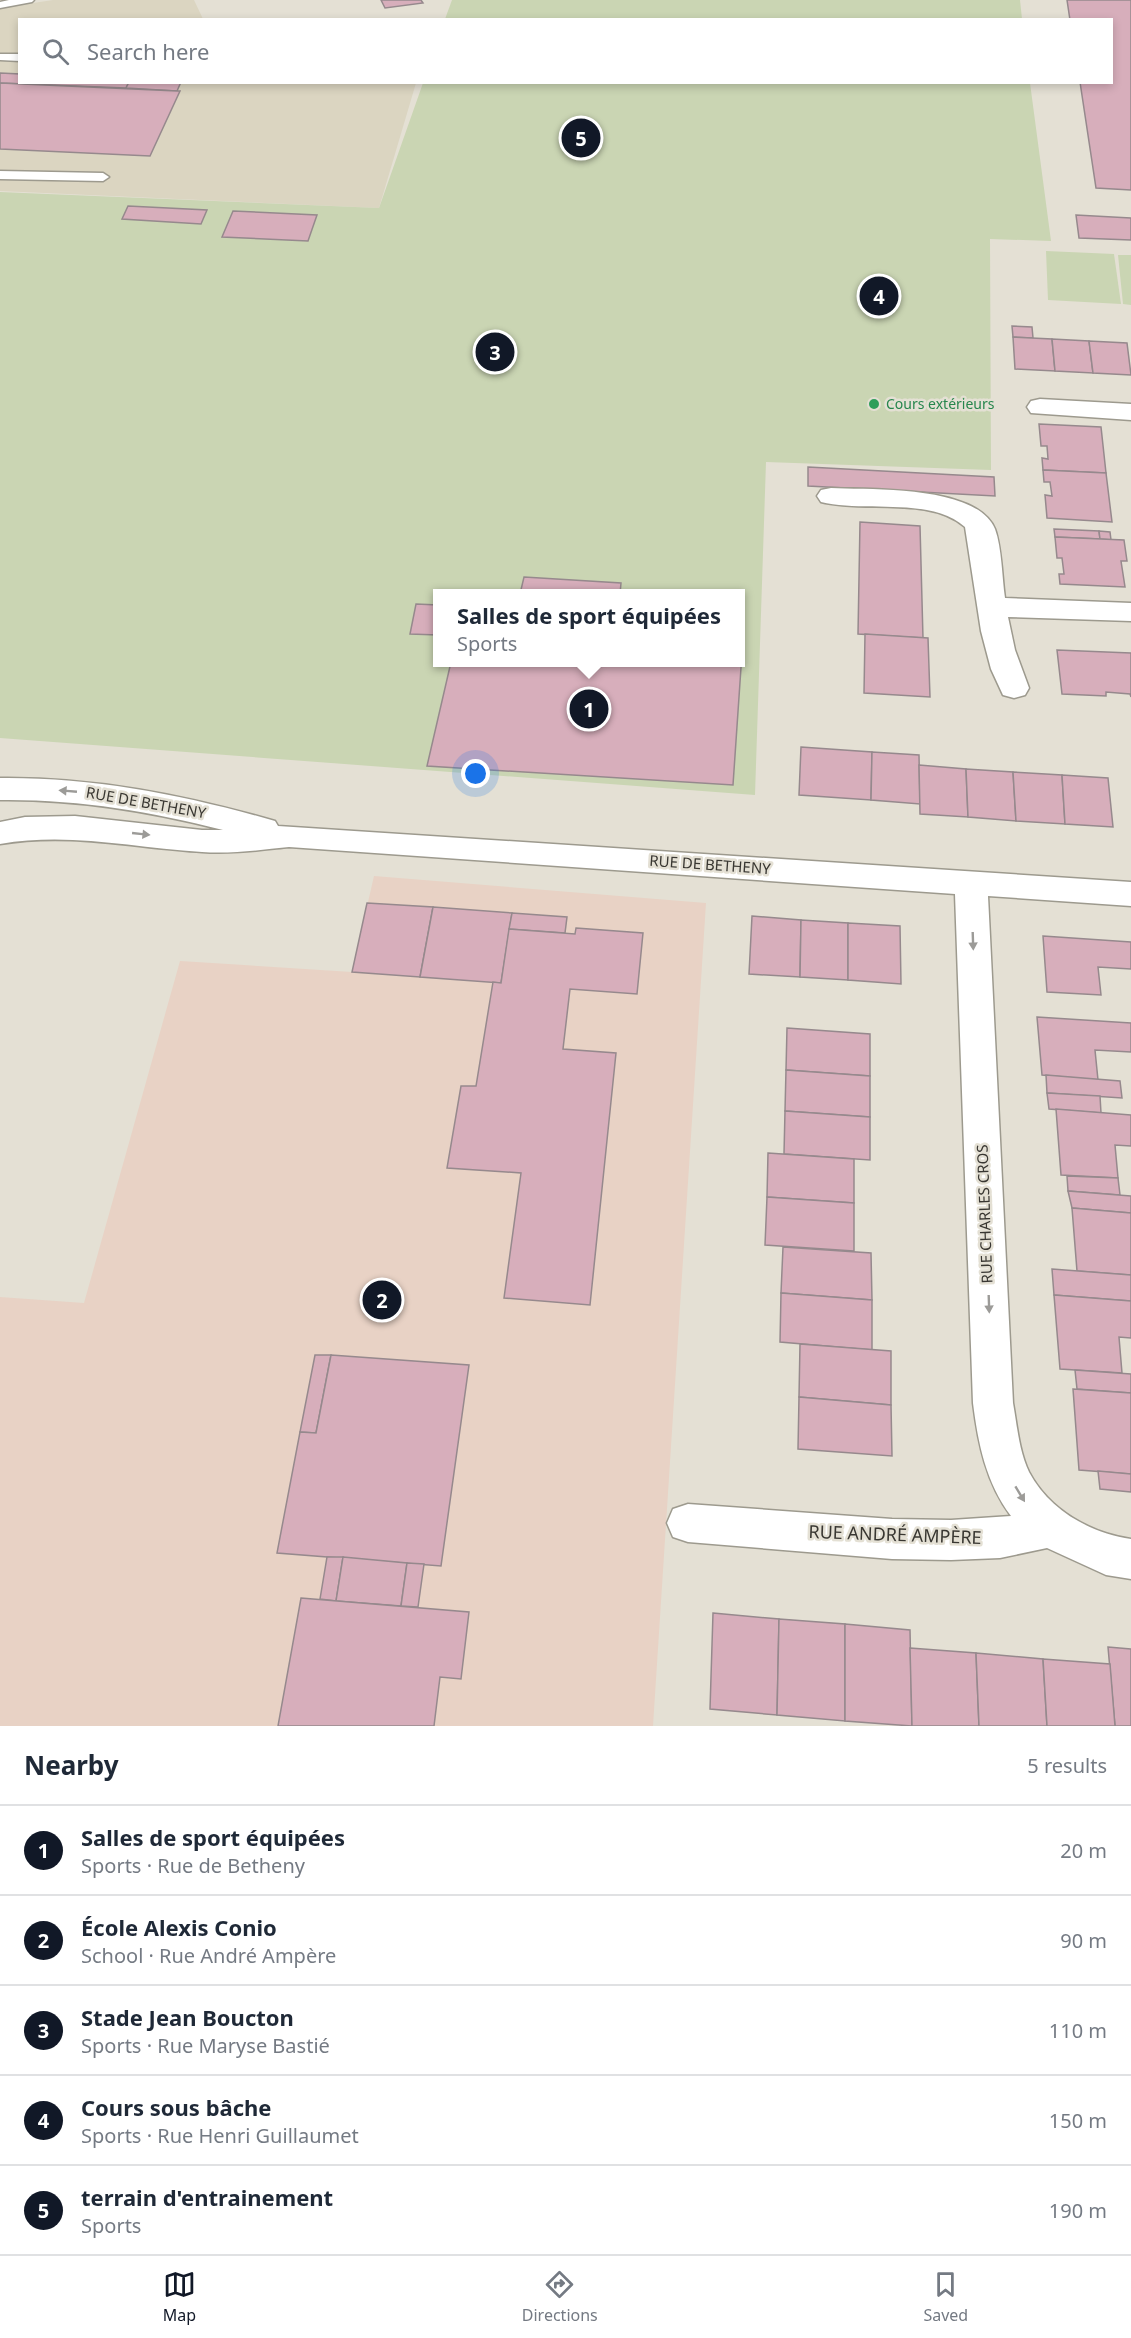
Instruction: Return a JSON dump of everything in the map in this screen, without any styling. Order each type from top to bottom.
[{"type":"street","points":[[1040,408],[1131,412]]},
{"type":"street","points":[[831,496],[951,507],[970,516],[978,523],[982,532],[1002,661],[1014,688]]},
{"type":"street","points":[[992,607],[1131,612]]},
{"type":"street","name":"RUE DE BETHENY","points":[[0,789],[36,788],[108,795],[216,816],[289,836]]},
{"type":"street","name":"RUE DE BETHENY","points":[[0,834],[39,827],[71,826],[203,841],[289,836],[1131,894]]},
{"type":"street","name":"RUE CHARLES CROS","points":[[971,883],[993,1403],[1005,1467],[1030,1511],[1051,1528]]},
{"type":"street","name":"RUE ANDRÉ AMPÈRE","points":[[688,1523],[892,1539],[951,1540],[1000,1538],[1051,1528]]},
{"type":"street","points":[[1051,1528],[1106,1555],[1131,1559]]},
{"type":"lane","points":[[0,4],[28,0]]},
{"type":"lane","points":[[0,57],[18,58]]},
{"type":"lane","points":[[0,175],[103,177]]},
{"type":"shaded area","points":[[53,0],[194,0],[203,18],[18,18],[18,84],[416,84],[379,208],[0,191],[0,8]]},
{"type":"shaded area","points":[[374,876],[706,903],[653,1726],[0,1726],[0,1297],[84,1303],[180,961],[352,972]]},
{"type":"green space","points":[[452,0],[1020,0],[1022,18],[445,18]]},
{"type":"green space","points":[[423,84],[1030,84],[1051,241],[990,239],[991,470],[766,462],[755,795],[0,738],[0,192],[379,208]]},
{"type":"green space","points":[[1046,251],[1114,254],[1121,304],[1048,300]]},
{"type":"green space","points":[[1118,255],[1131,255],[1131,305],[1123,304]]},
{"type":"building","points":[[381,0],[421,0],[423,3],[385,8]]},
{"type":"building","points":[[1067,0],[1131,0],[1131,190],[1096,188],[1080,84],[1113,84],[1113,18],[1070,18]]},
{"type":"building","points":[[0,73],[18,74],[18,84],[0,83]]},
{"type":"building","points":[[0,83],[180,91],[150,156],[0,149]]},
{"type":"building","points":[[25,84],[128,84],[126,88]]},
{"type":"building","points":[[128,84],[180,84],[177,91],[126,88]]},
{"type":"building","points":[[128,206],[207,210],[201,224],[122,219]]},
{"type":"building","points":[[233,211],[317,215],[308,241],[222,237]]},
{"type":"building","points":[[1076,215],[1131,218],[1131,240],[1079,238]]},
{"type":"building","points":[[1012,326],[1032,327],[1033,338],[1013,337]]},
{"type":"building","points":[[1013,337],[1052,339],[1055,371],[1015,369]]},
{"type":"building","points":[[1052,339],[1089,341],[1093,373],[1055,371]]},
{"type":"building","points":[[1089,341],[1127,343],[1131,375],[1093,373]]},
{"type":"building","points":[[1039,424],[1101,427],[1106,473],[1043,470],[1042,458],[1048,459],[1047,446],[1041,446]]},
{"type":"building","points":[[808,467],[994,477],[995,496],[808,486]]},
{"type":"building","points":[[1043,470],[1106,473],[1112,522],[1047,518],[1045,495],[1052,496],[1050,482],[1044,482]]},
{"type":"building","points":[[860,522],[920,526],[923,638],[858,634]]},
{"type":"building","points":[[1054,529],[1099,531],[1100,539],[1055,537]]},
{"type":"building","points":[[1099,531],[1110,532],[1111,540],[1100,539]]},
{"type":"building","points":[[1055,537],[1124,540],[1127,561],[1121,561],[1125,587],[1060,584],[1059,574],[1064,574],[1062,558],[1057,558]]},
{"type":"building","points":[[524,577],[621,583],[620,589],[521,589]]},
{"type":"building","points":[[416,604],[433,605],[433,635],[410,634]]},
{"type":"building","points":[[865,634],[928,638],[930,697],[864,693]]},
{"type":"building","points":[[1057,650],[1131,653],[1131,697],[1130,694],[1106,692],[1106,696],[1062,694]]},
{"type":"building","points":[[450,667],[741,667],[733,785],[427,766]]},
{"type":"building","points":[[801,747],[872,752],[871,800],[799,795]]},
{"type":"building","points":[[872,752],[919,755],[920,804],[871,800]]},
{"type":"building","points":[[919,765],[966,769],[968,817],[920,814]]},
{"type":"building","points":[[966,769],[1013,772],[1016,821],[968,817]]},
{"type":"building","points":[[1013,772],[1062,775],[1065,824],[1016,821]]},
{"type":"building","points":[[1062,775],[1108,778],[1113,827],[1065,824]]},
{"type":"building","points":[[367,903],[433,907],[420,977],[352,972]]},
{"type":"building","points":[[433,907],[512,913],[501,983],[420,977]]},
{"type":"building","points":[[512,913],[567,917],[565,933],[509,929]]},
{"type":"building","points":[[752,916],[801,920],[800,977],[749,974]]},
{"type":"building","points":[[801,920],[848,923],[848,980],[800,977]]},
{"type":"building","points":[[848,923],[900,926],[901,984],[848,980]]},
{"type":"building","points":[[576,928],[643,933],[637,994],[570,989],[563,1049],[616,1053],[590,1305],[504,1298],[521,1173],[447,1168],[461,1086],[476,1086],[493,982],[501,983],[509,929],[575,934]]},
{"type":"building","points":[[1043,936],[1131,942],[1131,969],[1098,967],[1101,995],[1047,992]]},
{"type":"building","points":[[1037,1017],[1131,1023],[1131,1052],[1095,1050],[1098,1080],[1042,1075]]},
{"type":"building","points":[[787,1028],[870,1034],[870,1076],[786,1070]]},
{"type":"building","points":[[786,1070],[870,1076],[870,1117],[785,1111]]},
{"type":"building","points":[[1046,1075],[1120,1081],[1122,1098],[1047,1093]]},
{"type":"building","points":[[1047,1093],[1100,1096],[1101,1113],[1049,1109]]},
{"type":"building","points":[[1056,1109],[1131,1115],[1131,1146],[1115,1145],[1118,1178],[1061,1175]]},
{"type":"building","points":[[785,1111],[870,1117],[870,1160],[784,1154]]},
{"type":"building","points":[[768,1153],[854,1159],[854,1203],[767,1197]]},
{"type":"building","points":[[1067,1176],[1118,1178],[1120,1195],[1068,1191]]},
{"type":"building","points":[[1068,1191],[1131,1196],[1131,1213],[1072,1208]]},
{"type":"building","points":[[767,1197],[854,1203],[854,1251],[765,1245]]},
{"type":"building","points":[[1072,1208],[1131,1213],[1131,1275],[1077,1271]]},
{"type":"building","points":[[783,1247],[871,1253],[872,1300],[781,1293]]},
{"type":"building","points":[[1052,1269],[1131,1275],[1131,1301],[1054,1295]]},
{"type":"building","points":[[781,1293],[872,1300],[872,1350],[780,1342]]},
{"type":"building","points":[[1054,1295],[1131,1301],[1131,1338],[1119,1337],[1122,1373],[1060,1369]]},
{"type":"building","points":[[800,1344],[891,1351],[891,1405],[799,1397]]},
{"type":"building","points":[[315,1355],[331,1355],[316,1433],[300,1432]]},
{"type":"building","points":[[331,1355],[469,1365],[441,1566],[277,1553],[300,1432],[316,1433]]},
{"type":"building","points":[[1075,1370],[1131,1374],[1131,1393],[1077,1389]]},
{"type":"building","points":[[1073,1389],[1131,1393],[1131,1474],[1079,1470]]},
{"type":"building","points":[[799,1397],[891,1405],[892,1456],[798,1449]]},
{"type":"building","points":[[1098,1471],[1131,1474],[1131,1492],[1100,1489]]},
{"type":"building","points":[[327,1557],[343,1557],[336,1601],[320,1599]]},
{"type":"building","points":[[343,1557],[407,1563],[401,1606],[336,1601]]},
{"type":"building","points":[[407,1563],[424,1564],[418,1607],[401,1606]]},
{"type":"building","points":[[301,1598],[469,1612],[461,1679],[440,1677],[434,1726],[278,1726]]},
{"type":"building","points":[[713,1613],[779,1619],[777,1715],[710,1709]]},
{"type":"building","points":[[779,1619],[845,1624],[845,1721],[777,1715]]},
{"type":"building","points":[[845,1624],[910,1630],[912,1726],[845,1721]]},
{"type":"building","points":[[1108,1647],[1131,1649],[1131,1726],[1115,1726]]},
{"type":"building","points":[[910,1648],[976,1653],[979,1726],[912,1726]]},
{"type":"building","points":[[976,1653],[1043,1659],[1047,1726],[979,1726]]},
{"type":"building","points":[[1043,1659],[1110,1664],[1115,1726],[1047,1726]]},
{"type":"place","name":"terrain d'entrainement","points":[[581,138]]},
{"type":"place","name":"Cours sous bâche","points":[[879,296]]},
{"type":"place","name":"Stade Jean Boucton","points":[[495,352]]},
{"type":"place","name":"Cours extérieurs","points":[[874,404]]},
{"type":"place","name":"Salles de sport équipées","points":[[589,709]]},
{"type":"place","name":"École Alexis Conio","points":[[382,1300]]}]
